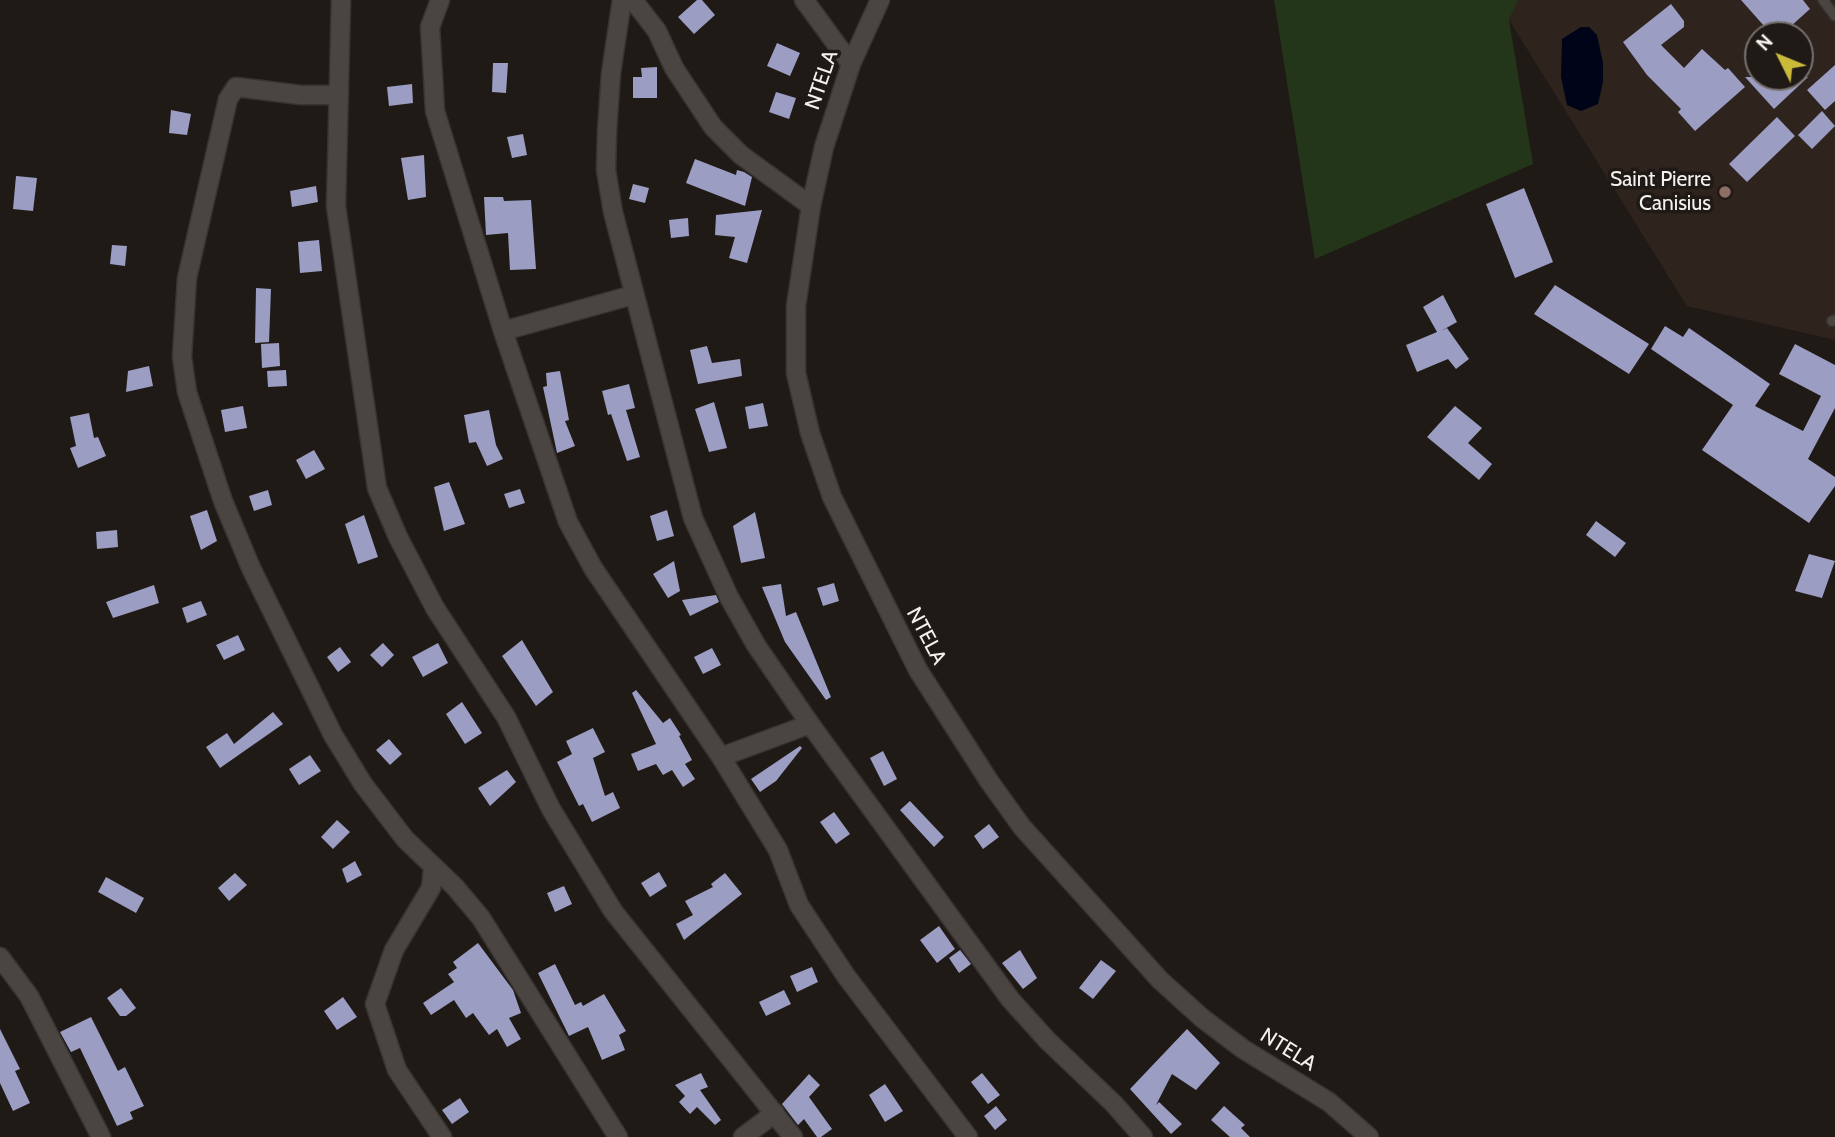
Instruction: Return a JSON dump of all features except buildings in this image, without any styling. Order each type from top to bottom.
[{"type":"street","points":[[341,0],[336,206],[374,475],[398,537],[435,608],[506,717],[551,808],[612,911],[793,1137]]},
{"type":"street","points":[[440,0],[430,27],[435,111],[503,331],[568,522],[593,568],[721,757],[778,850],[787,879],[813,926],[846,976],[968,1137]]},
{"type":"street","points":[[622,0],[611,73],[606,170],[633,295],[693,518],[743,621],[810,724],[1010,999],[1143,1137]]},
{"type":"street","points":[[633,0],[657,31],[674,68],[713,127],[741,155],[811,206]]},
{"type":"street","points":[[804,0],[851,64]]},
{"type":"street","name":"NTELA","points":[[880,0],[851,64],[831,123],[811,206],[796,306],[796,373],[807,421],[832,496],[918,670],[989,781],[1022,827],[1160,980],[1202,1018],[1243,1049],[1329,1102],[1369,1137]]},
{"type":"street","points":[[339,95],[301,95],[236,87],[228,99],[187,278],[182,357],[187,392],[223,501],[285,639],[333,735],[363,784],[405,839],[455,887],[481,918],[618,1137]]},
{"type":"street","points":[[503,331],[633,295]]},
{"type":"street","points":[[721,757],[810,724]]},
{"type":"street","points":[[433,868],[431,888],[394,950],[375,996],[375,1004],[397,1070],[442,1137]]},
{"type":"street","points":[[0,957],[29,996],[101,1137]]},
{"type":"street","points":[[743,1137],[775,1113]]},
{"type":"lane","points":[[1823,0],[1835,16]]},
{"type":"shaded area","name":"Saint Pierre Canisius","points":[[1518,0],[1835,0],[1835,340],[1687,306],[1509,20]]},
{"type":"green space","points":[[1274,0],[1518,0],[1509,20],[1533,164],[1315,259]]},
{"type":"water","points":[[1581,27],[1589,27],[1597,35],[1603,63],[1603,82],[1598,104],[1581,111],[1567,105],[1561,77],[1562,39]]},
{"type":"place","name":"Saint Pierre Canisius","points":[[1725,192]]}]
